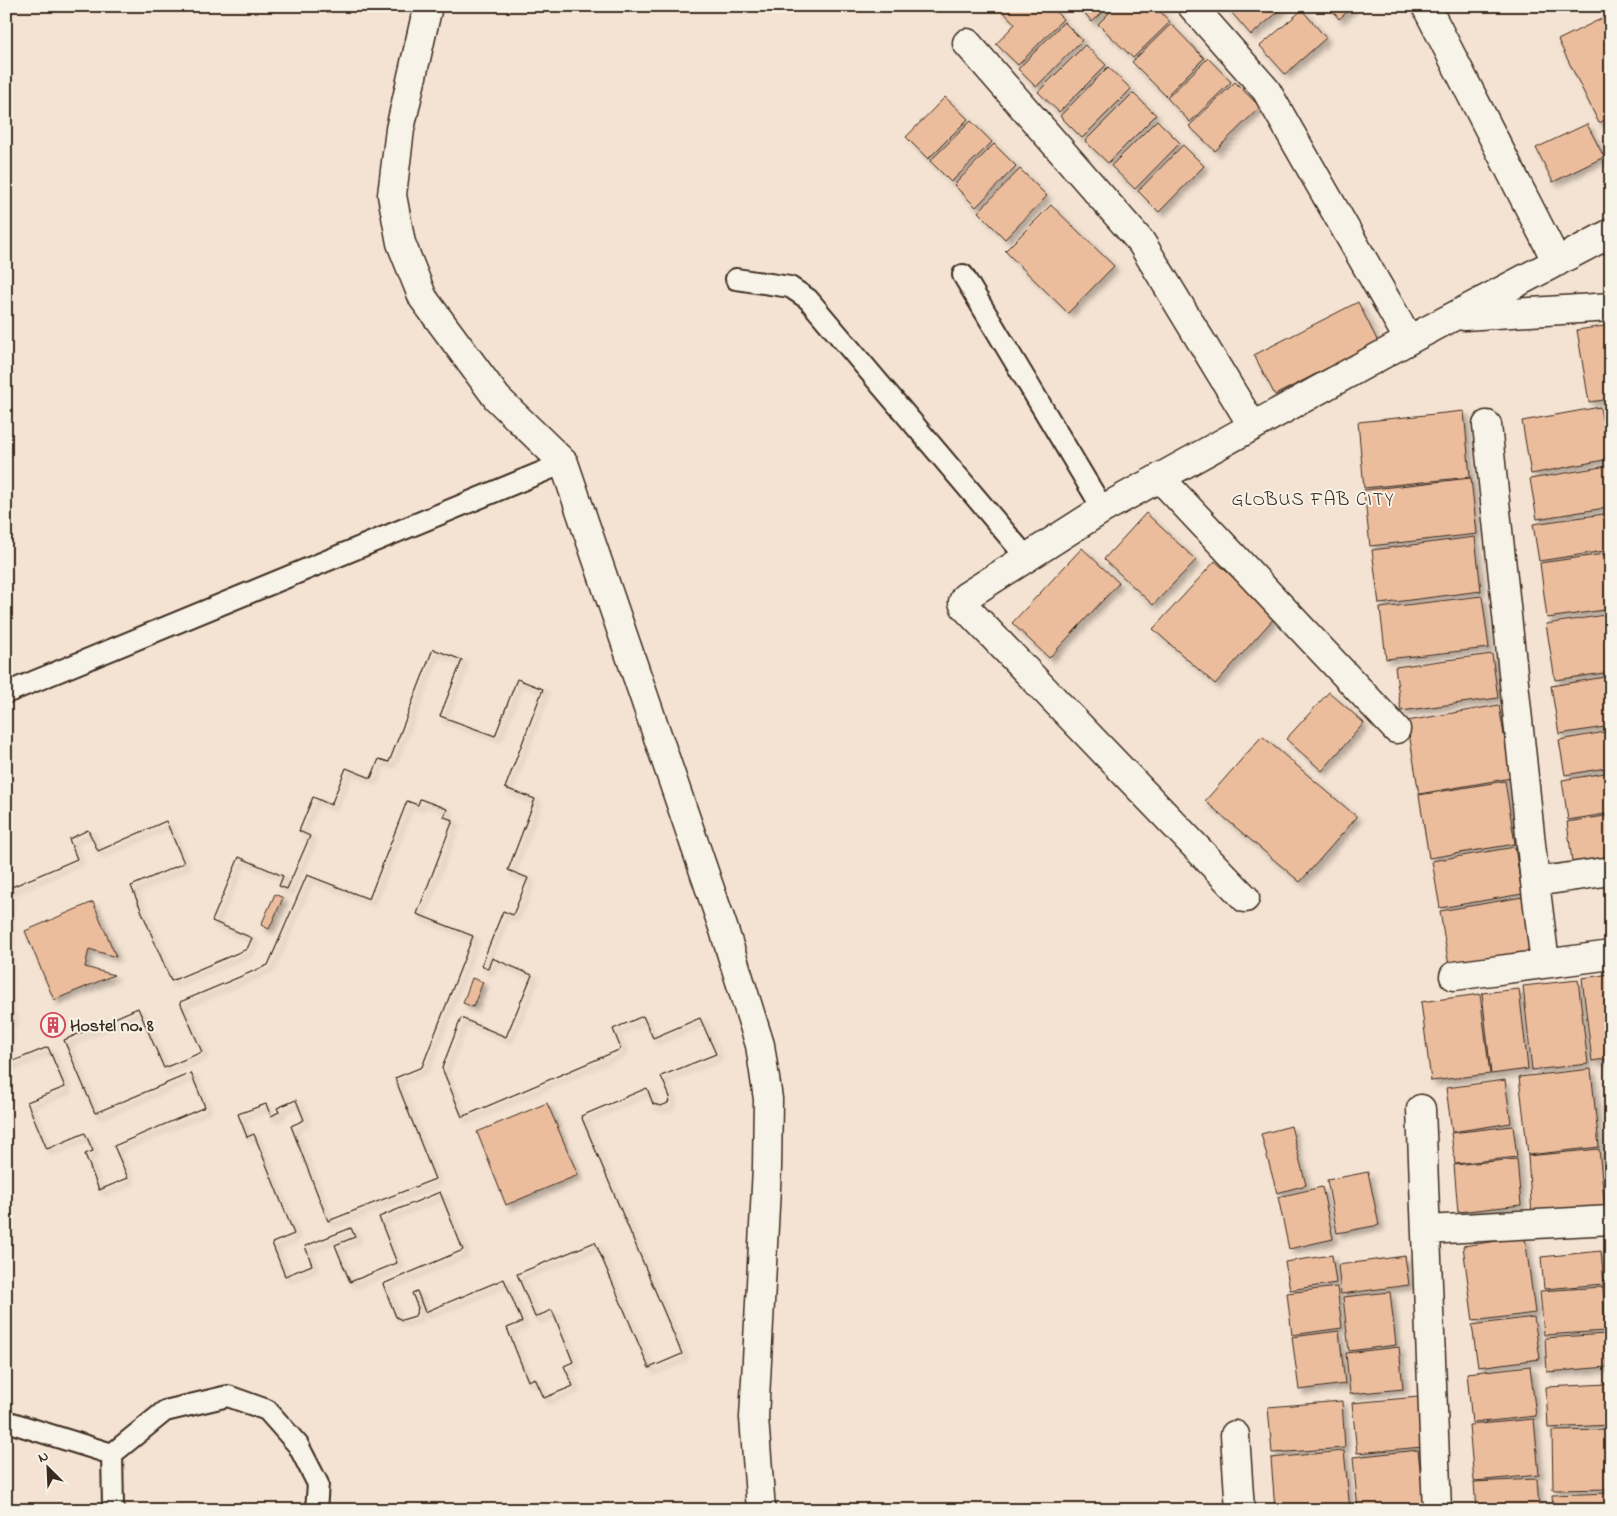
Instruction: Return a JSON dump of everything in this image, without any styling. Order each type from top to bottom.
[{"type":"street","points":[[428,6],[399,138],[392,195],[400,243],[423,298],[497,398],[564,464],[724,930],[760,1045],[768,1099],[767,1168],[754,1418],[761,1510]]},
{"type":"street","points":[[1192,6],[1266,90],[1409,340]]},
{"type":"street","points":[[1426,6],[1557,262]]},
{"type":"street","points":[[967,43],[1141,242],[1252,425]]},
{"type":"street","points":[[1245,898],[965,607],[963,602],[965,597],[1103,509],[1252,425],[1452,316],[1611,233]]},
{"type":"street","points":[[1452,316],[1611,307]]},
{"type":"street","points":[[1487,425],[1545,963]]},
{"type":"street","points":[[1160,478],[1396,729]]},
{"type":"street","points":[[1535,882],[1611,871]]},
{"type":"street","points":[[1454,976],[1611,955]]},
{"type":"street","points":[[1421,1109],[1437,1510]]},
{"type":"street","points":[[1426,1230],[1611,1220]]},
{"type":"street","points":[[1235,1435],[1240,1510]]},
{"type":"lane","points":[[963,275],[1103,509]]},
{"type":"lane","points":[[736,279],[790,287],[808,299],[1026,558]]},
{"type":"lane","points":[[6,693],[564,464]]},
{"type":"lane","points":[[112,1454],[165,1411],[228,1396],[267,1410],[298,1445],[318,1484],[316,1510]]},
{"type":"lane","points":[[6,1421],[112,1454]]},
{"type":"lane","points":[[112,1454],[113,1506],[115,1510]]},
{"type":"building","points":[[998,6],[1050,6],[1063,19],[1018,65],[996,44],[1015,24]]},
{"type":"building","points":[[1079,6],[1110,6],[1092,22]]},
{"type":"building","points":[[1116,6],[1155,6],[1170,22],[1133,58],[1098,24]]},
{"type":"building","points":[[1226,6],[1285,6],[1251,35]]},
{"type":"building","points":[[1329,6],[1354,6],[1339,19]]},
{"type":"building","points":[[1302,10],[1326,38],[1285,74],[1260,46]]},
{"type":"building","points":[[1611,14],[1611,117],[1599,123],[1558,40]]},
{"type":"building","points":[[1064,22],[1082,40],[1036,87],[1018,69]]},
{"type":"building","points":[[1171,24],[1204,58],[1166,96],[1132,62]]},
{"type":"building","points":[[1085,45],[1106,65],[1059,112],[1038,92]]},
{"type":"building","points":[[1208,58],[1231,82],[1190,122],[1167,98]]},
{"type":"building","points":[[1108,67],[1131,89],[1082,138],[1060,116]]},
{"type":"building","points":[[1235,82],[1260,107],[1215,151],[1189,126]]},
{"type":"building","points":[[1133,93],[1156,115],[1108,163],[1085,141]]},
{"type":"building","points":[[945,97],[968,119],[928,159],[906,137]]},
{"type":"building","points":[[1157,120],[1180,143],[1135,189],[1111,166]]},
{"type":"building","points":[[971,121],[992,142],[951,182],[930,161]]},
{"type":"building","points":[[1587,124],[1604,157],[1553,182],[1536,148]]},
{"type":"building","points":[[994,144],[1016,166],[976,207],[954,185]]},
{"type":"building","points":[[1183,145],[1204,166],[1159,212],[1138,191]]},
{"type":"building","points":[[1020,169],[1047,196],[1005,239],[978,212]]},
{"type":"building","points":[[1051,205],[1114,266],[1068,313],[1005,251]]},
{"type":"building","points":[[1358,302],[1378,342],[1275,395],[1254,355]]},
{"type":"building","points":[[1611,325],[1611,399],[1589,402],[1577,330]]},
{"type":"building","points":[[1600,407],[1609,459],[1531,474],[1522,421]]},
{"type":"building","points":[[1464,411],[1470,477],[1364,488],[1358,422]]},
{"type":"building","points":[[1607,466],[1611,486],[1611,507],[1537,519],[1530,479]]},
{"type":"building","points":[[1471,478],[1477,534],[1370,546],[1364,490]]},
{"type":"building","points":[[1146,513],[1196,560],[1153,605],[1104,559]]},
{"type":"building","points":[[1611,513],[1611,550],[1539,561],[1533,524]]},
{"type":"building","points":[[1475,537],[1481,591],[1379,604],[1372,550]]},
{"type":"building","points":[[1082,548],[1119,583],[1049,658],[1012,623]]},
{"type":"building","points":[[1611,553],[1611,609],[1547,618],[1540,563]]},
{"type":"building","points":[[1215,561],[1276,616],[1215,684],[1153,629]]},
{"type":"building","points":[[1482,596],[1489,648],[1386,659],[1380,608]]},
{"type":"building","points":[[1611,614],[1611,672],[1555,680],[1546,624]]},
{"type":"building","name":"Hostel no. 8","points":[[433,649],[462,660],[440,716],[495,736],[517,679],[543,689],[505,788],[535,799],[508,870],[528,878],[513,915],[503,911],[481,966],[488,969],[492,958],[532,975],[506,1037],[461,1018],[442,1068],[462,1117],[621,1049],[613,1029],[643,1016],[653,1038],[700,1018],[716,1054],[661,1076],[670,1097],[668,1103],[661,1106],[653,1104],[647,1088],[581,1116],[682,1354],[649,1368],[595,1242],[517,1274],[535,1317],[552,1310],[573,1362],[564,1366],[573,1386],[544,1398],[535,1378],[528,1381],[507,1328],[522,1322],[504,1279],[425,1312],[417,1291],[412,1293],[418,1308],[415,1316],[402,1320],[396,1317],[383,1284],[463,1250],[440,1192],[379,1217],[397,1263],[350,1282],[335,1245],[355,1237],[351,1228],[305,1246],[312,1265],[285,1276],[272,1243],[294,1234],[254,1134],[247,1137],[238,1114],[266,1104],[271,1116],[279,1112],[277,1108],[296,1100],[304,1120],[291,1126],[328,1221],[435,1179],[395,1078],[422,1067],[473,936],[417,914],[453,820],[444,817],[447,809],[420,799],[418,805],[407,801],[369,899],[307,875],[268,965],[180,1002],[202,1052],[164,1068],[138,1008],[64,1040],[95,1113],[191,1073],[205,1107],[114,1146],[128,1178],[99,1190],[85,1154],[93,1151],[85,1133],[47,1149],[27,1102],[65,1087],[48,1047],[6,1064],[6,1021],[12,1018],[6,1005],[6,887],[7,889],[77,859],[69,839],[88,830],[98,851],[166,821],[184,863],[131,886],[171,981],[247,949],[252,938],[212,921],[239,857],[283,876],[279,886],[287,889],[310,836],[299,831],[313,797],[331,805],[346,768],[371,778],[379,759],[389,762]],"holes":[[[275,894],[283,898],[269,929],[261,925]],[[93,902],[116,957],[89,949],[85,967],[114,975],[54,1000],[25,931]],[[472,978],[483,982],[473,1007],[463,1003]],[[547,1103],[578,1175],[506,1205],[477,1132]]]},
{"type":"building","name":"Hostel no. 8","points":[[433,649],[462,660],[440,716],[495,736],[517,679],[543,689],[505,788],[535,799],[508,870],[528,878],[513,915],[503,911],[481,966],[488,969],[492,958],[532,975],[506,1037],[461,1018],[442,1068],[462,1117],[621,1049],[613,1029],[643,1016],[653,1038],[700,1018],[716,1054],[661,1076],[670,1097],[668,1103],[661,1106],[653,1104],[647,1088],[581,1116],[682,1354],[649,1368],[595,1242],[517,1274],[535,1317],[552,1310],[573,1362],[564,1366],[573,1386],[544,1398],[535,1378],[528,1381],[507,1328],[522,1322],[504,1279],[425,1312],[417,1291],[412,1293],[418,1308],[415,1316],[402,1320],[396,1317],[383,1284],[463,1250],[440,1192],[379,1217],[397,1263],[350,1282],[335,1245],[355,1237],[351,1228],[305,1246],[312,1265],[285,1276],[272,1243],[294,1234],[254,1134],[247,1137],[238,1114],[266,1104],[271,1116],[279,1112],[277,1108],[296,1100],[304,1120],[291,1126],[328,1221],[435,1179],[395,1078],[422,1067],[473,936],[417,914],[453,820],[444,817],[447,809],[420,799],[418,805],[407,801],[369,899],[307,875],[268,965],[180,1002],[202,1052],[164,1068],[138,1008],[64,1040],[95,1113],[191,1073],[205,1107],[114,1146],[128,1178],[99,1190],[85,1154],[93,1151],[85,1133],[47,1149],[27,1102],[65,1087],[48,1047],[6,1064],[6,1021],[12,1018],[6,1005],[6,887],[7,889],[77,859],[69,839],[88,830],[98,851],[166,821],[184,863],[131,886],[171,981],[247,949],[252,938],[212,921],[239,857],[283,876],[279,886],[287,889],[310,836],[299,831],[313,797],[331,805],[346,768],[371,778],[379,759],[389,762]]},
{"type":"building","points":[[1492,654],[1498,698],[1401,711],[1395,667]]},
{"type":"building","points":[[1611,676],[1611,726],[1559,734],[1551,686]]},
{"type":"building","points":[[1329,692],[1364,723],[1322,771],[1286,739]]},
{"type":"building","points":[[1499,705],[1511,778],[1419,794],[1407,721]]},
{"type":"building","points":[[1611,731],[1611,767],[1565,775],[1559,740]]},
{"type":"building","points":[[1262,736],[1357,817],[1300,882],[1205,801]]},
{"type":"building","points":[[1611,772],[1611,813],[1568,820],[1562,780]]},
{"type":"building","points":[[1505,781],[1515,844],[1429,858],[1419,795]]},
{"type":"building","points":[[1611,815],[1611,864],[1573,869],[1567,822]]},
{"type":"building","points":[[1515,847],[1522,894],[1440,908],[1432,861]]},
{"type":"building","points":[[1523,897],[1532,951],[1449,966],[1440,911]]},
{"type":"building","points":[[1611,974],[1611,1058],[1592,1061],[1582,978]]},
{"type":"building","points":[[1578,980],[1588,1064],[1532,1070],[1523,986]]},
{"type":"building","points":[[1519,989],[1528,1069],[1491,1074],[1482,993]]},
{"type":"building","points":[[1480,994],[1490,1074],[1431,1081],[1421,1002]]},
{"type":"building","points":[[1591,1069],[1599,1147],[1528,1155],[1519,1077]]},
{"type":"building","points":[[1505,1080],[1511,1123],[1452,1132],[1446,1088]]},
{"type":"building","points":[[1291,1126],[1306,1185],[1277,1193],[1261,1134]]},
{"type":"building","points":[[1513,1126],[1517,1157],[1455,1164],[1451,1133]]},
{"type":"building","points":[[1599,1149],[1605,1210],[1532,1216],[1528,1156]]},
{"type":"building","points":[[1517,1159],[1521,1205],[1458,1212],[1454,1165]]},
{"type":"building","points":[[1368,1172],[1379,1225],[1337,1233],[1327,1180]]},
{"type":"building","points":[[1322,1187],[1333,1239],[1289,1249],[1278,1197]]},
{"type":"building","points":[[1525,1237],[1535,1313],[1473,1321],[1463,1246]]},
{"type":"building","points":[[1601,1251],[1604,1284],[1544,1289],[1541,1257]]},
{"type":"building","points":[[1332,1255],[1336,1283],[1290,1290],[1285,1262]]},
{"type":"building","points":[[1405,1256],[1409,1285],[1341,1294],[1338,1265]]},
{"type":"building","points":[[1337,1287],[1342,1328],[1292,1335],[1287,1293]]},
{"type":"building","points":[[1603,1287],[1605,1331],[1544,1335],[1540,1291]]},
{"type":"building","points":[[1390,1292],[1396,1345],[1349,1351],[1343,1297]]},
{"type":"building","points":[[1534,1317],[1540,1359],[1478,1367],[1472,1325]]},
{"type":"building","points":[[1339,1331],[1345,1384],[1299,1390],[1292,1337]]},
{"type":"building","points":[[1606,1334],[1607,1367],[1547,1372],[1545,1338]]},
{"type":"building","points":[[1399,1347],[1403,1389],[1350,1394],[1346,1353]]},
{"type":"building","points":[[1530,1366],[1536,1416],[1472,1423],[1467,1373]]},
{"type":"building","points":[[1608,1384],[1610,1425],[1548,1428],[1546,1387]]},
{"type":"building","points":[[1418,1397],[1422,1447],[1357,1453],[1352,1403]]},
{"type":"building","points":[[1342,1401],[1345,1448],[1272,1453],[1268,1407]]},
{"type":"building","points":[[1534,1419],[1539,1475],[1474,1481],[1469,1425]]},
{"type":"building","points":[[1610,1430],[1611,1489],[1553,1490],[1552,1431]]},
{"type":"building","points":[[1418,1450],[1424,1508],[1358,1510],[1353,1457]]},
{"type":"building","points":[[1344,1451],[1350,1510],[1275,1510],[1271,1458]]},
{"type":"building","points":[[1537,1479],[1539,1510],[1476,1510],[1474,1482]]},
{"type":"building","points":[[1611,1493],[1611,1510],[1553,1510],[1552,1495]]},
{"type":"place","name":"Hostel no. 8","points":[[53,1025]]},
{"type":"district","name":"GLOBUS FAB CITY","points":[[1313,498]]}]
